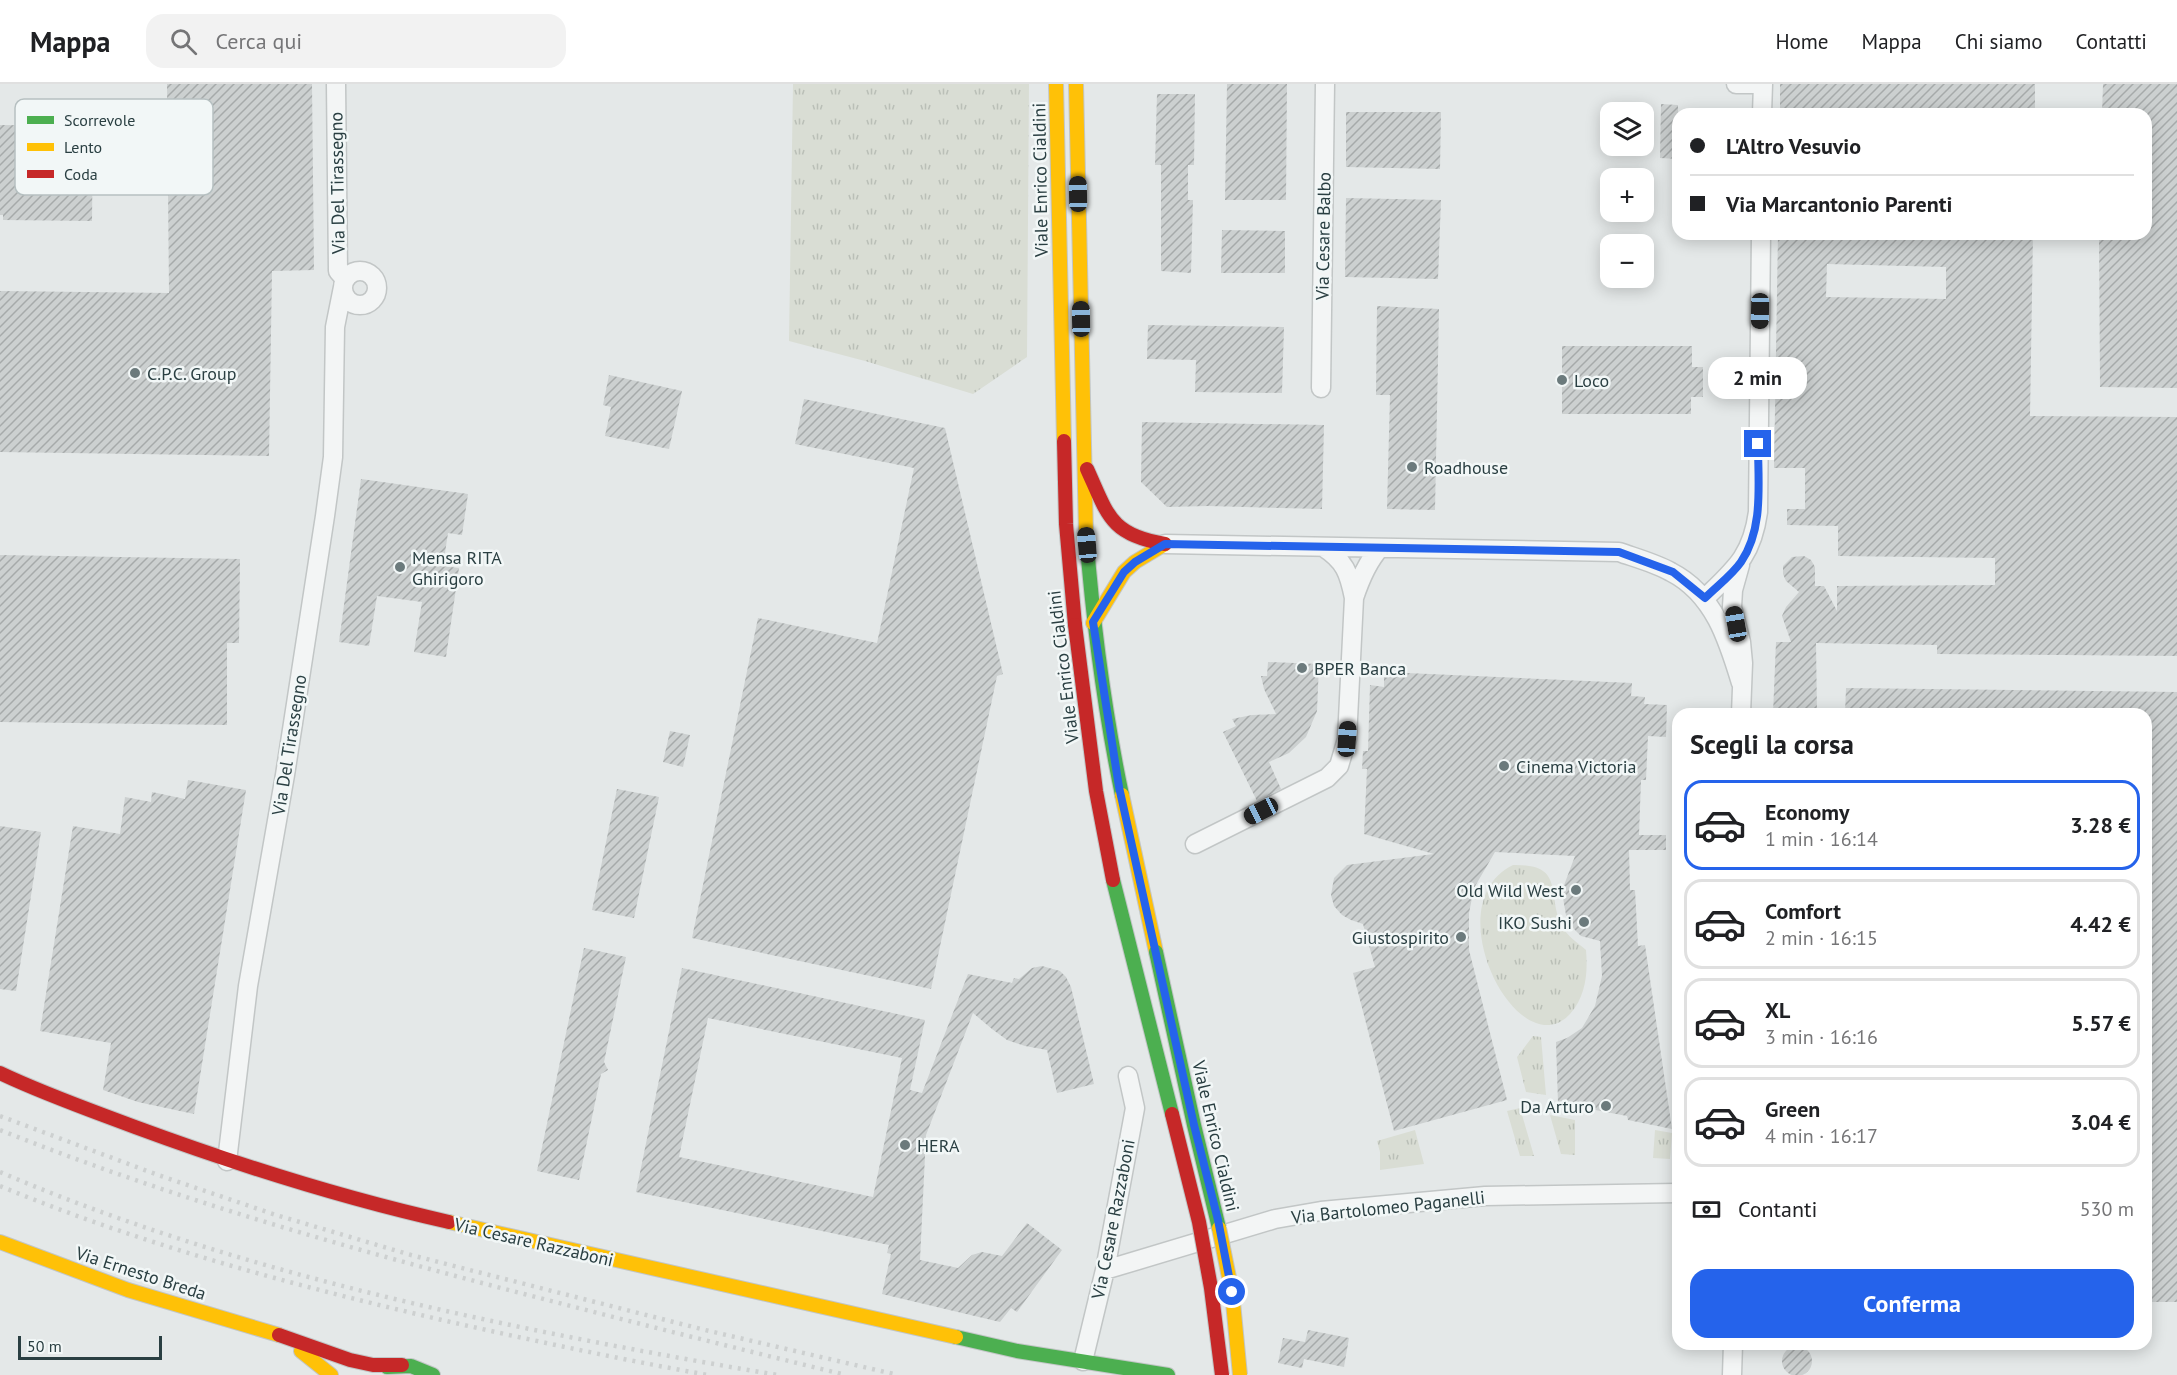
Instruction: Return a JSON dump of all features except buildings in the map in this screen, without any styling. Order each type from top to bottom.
[{"type":"main road","name":"Viale Enrico Cialdini","points":[[1056,84],[1066,524],[1075,626],[1096,791],[1116,893],[1199,1222],[1211,1288],[1222,1375]]},
{"type":"main road","name":"Viale Enrico Cialdini","points":[[1077,84],[1085,525],[1093,622],[1119,787],[1194,1125],[1220,1230],[1232,1292],[1240,1375]]},
{"type":"main road","points":[[1084,462],[1118,528],[1142,540],[1165,544]]},
{"type":"main road","points":[[1093,622],[1124,572],[1135,562],[1165,544]]},
{"type":"main road","name":"Via Cesare Razzaboni","points":[[0,1073],[35,1090],[226,1161],[396,1210],[1017,1351],[1168,1375]]},
{"type":"main road","name":"Via Ernesto Breda","points":[[0,1242],[128,1290],[350,1360],[373,1365],[416,1366],[433,1375]]},
{"type":"main road","name":"Via Ernesto Breda","points":[[273,1334],[309,1357],[331,1375]]},
{"type":"main road","points":[[371,1375],[388,1366],[402,1365]]},
{"type":"street","name":"Via Del Tirassegno","points":[[336,84],[338,271],[344,283]]},
{"type":"street","name":"Via Cesare Balbo","points":[[1321,388],[1325,84]]},
{"type":"street","points":[[1736,84],[1763,84],[1762,108]]},
{"type":"street","points":[[1741,708],[1743,663],[1741,642],[1732,607],[1733,590],[1741,562],[1755,534],[1758,512],[1761,240]]},
{"type":"street","points":[[335,327],[344,283],[354,271],[366,272],[375,279],[376,295],[369,303],[358,305],[348,301],[344,296],[344,283]]},
{"type":"street","points":[[335,327],[358,305]]},
{"type":"street","name":"Via Del Tirassegno","points":[[226,1161],[248,986],[285,776],[332,469],[335,327]]},
{"type":"street","points":[[1165,544],[1619,552],[1673,572],[1705,598],[1726,639],[1741,683]]},
{"type":"street","points":[[1195,844],[1327,778],[1339,766],[1347,739],[1354,598],[1350,579],[1340,559],[1323,547]]},
{"type":"street","points":[[1354,598],[1372,557],[1380,548]]},
{"type":"street","points":[[1705,598],[1741,562]]},
{"type":"street","name":"Via Cesare Razzaboni","points":[[1083,1361],[1104,1270],[1136,1108],[1128,1076]]},
{"type":"street","name":"Via Bartolomeo Paganelli","points":[[1104,1270],[1275,1219],[1321,1210],[1485,1196],[1672,1193]]},
{"type":"street","points":[[1732,1375],[1733,1350]]},
{"type":"green space","points":[[793,84],[1029,84],[1027,357],[973,394],[865,361],[789,341]]},
{"type":"green space","points":[[1513,865],[1530,866],[1548,875],[1557,914],[1564,930],[1586,950],[1586,976],[1580,1000],[1570,1014],[1550,1025],[1528,1019],[1508,1001],[1492,975],[1482,944],[1481,912],[1490,885]]},
{"type":"green space","points":[[1533,1036],[1541,1037],[1546,1095],[1526,1092],[1517,1057]]},
{"type":"green space","points":[[1520,1108],[1534,1156],[1520,1156],[1507,1111]]},
{"type":"green space","points":[[1550,1115],[1575,1120],[1575,1155],[1561,1154]]},
{"type":"green space","points":[[1415,1130],[1424,1164],[1380,1170],[1380,1152],[1377,1141]]},
{"type":"green space","points":[[1655,1130],[1672,1133],[1670,1159],[1653,1158]]},
{"type":"railway","points":[[0,1116],[158,1175],[276,1215],[411,1255],[705,1330],[898,1375]]},
{"type":"railway","points":[[0,1130],[194,1200],[326,1240],[524,1294],[846,1375]]},
{"type":"railway","points":[[0,1172],[93,1209],[188,1242],[285,1271],[481,1319],[777,1375]]},
{"type":"railway","points":[[0,1186],[108,1227],[274,1278],[475,1327],[708,1375]]},
{"type":"traffic: fast","points":[[1086,534],[1100,665],[1122,795]]},
{"type":"traffic: fast","points":[[1113,880],[1172,1114]]},
{"type":"traffic: fast","points":[[1156,952],[1219,1228]]},
{"type":"traffic: fast","points":[[956,1337],[1017,1351],[1168,1375]]},
{"type":"traffic: fast","points":[[387,1367],[411,1366],[433,1375]]},
{"type":"traffic: slow","points":[[1056,84],[1064,441]]},
{"type":"traffic: slow","points":[[1076,84],[1086,534]]},
{"type":"traffic: slow","points":[[1093,623],[1124,572],[1135,562],[1165,544]]},
{"type":"traffic: slow","points":[[1122,795],[1156,952]]},
{"type":"traffic: slow","points":[[449,1222],[956,1337]]},
{"type":"traffic: slow","points":[[1219,1228],[1232,1292],[1240,1375]]},
{"type":"traffic: slow","points":[[0,1242],[128,1290],[279,1335]]},
{"type":"traffic: slow","points":[[301,1351],[331,1375]]},
{"type":"traffic: jam","points":[[1064,441],[1066,524],[1075,625]]},
{"type":"traffic: jam","points":[[1087,469],[1106,511],[1113,520],[1133,535],[1165,544]]},
{"type":"traffic: jam","points":[[1075,625],[1096,791],[1113,880]]},
{"type":"traffic: jam","points":[[0,1073],[84,1108],[251,1167],[369,1202],[449,1222]]},
{"type":"traffic: jam","points":[[1172,1114],[1199,1222],[1211,1288],[1222,1375]]},
{"type":"traffic: jam","points":[[279,1335],[350,1360],[373,1365],[402,1365]]},
{"type":"place","name":"C.P.C. Group","points":[[135,373]]},
{"type":"place","name":"Loco","points":[[1562,380]]},
{"type":"place","name":"Roadhouse","points":[[1412,467]]},
{"type":"place","name":"Mensa RITA Ghirigoro","points":[[400,567]]},
{"type":"place","name":"BPER Banca","points":[[1302,668]]},
{"type":"place","name":"Cinema Victoria","points":[[1504,766]]},
{"type":"place","name":"Old Wild West","points":[[1576,890]]},
{"type":"place","name":"IKO Sushi","points":[[1584,922]]},
{"type":"place","name":"Giustospirito","points":[[1461,937]]},
{"type":"place","name":"Da Arturo","points":[[1606,1106]]},
{"type":"place","name":"HERA","points":[[905,1145]]},
{"type":"route","points":[[1232,1292],[1218,1220],[1194,1125],[1119,787],[1093,622],[1109,595],[1124,572],[1135,562],[1165,544],[1619,552],[1673,572],[1705,598],[1741,562],[1755,534],[1758,512],[1758,444]]}]
